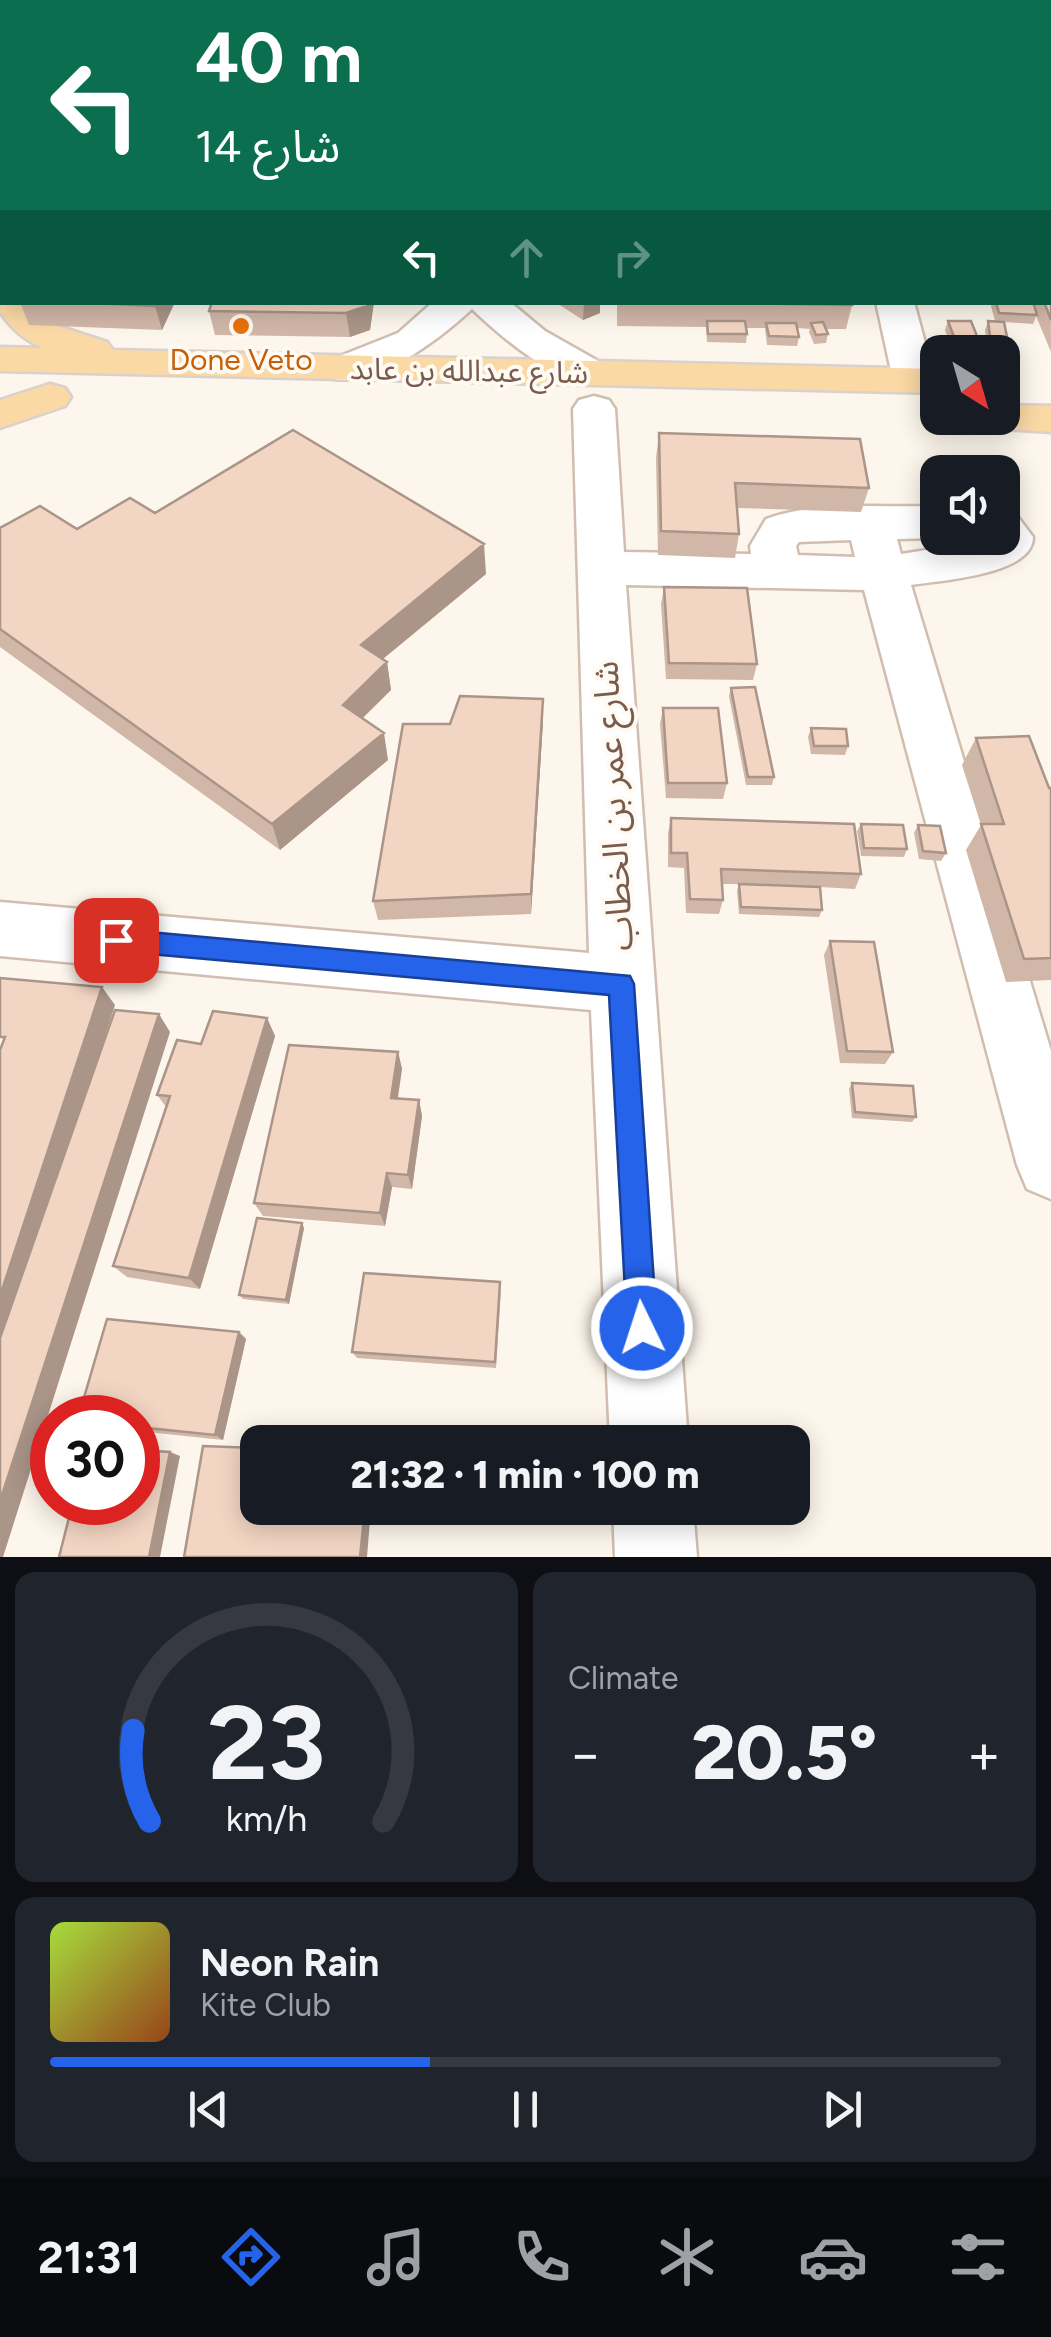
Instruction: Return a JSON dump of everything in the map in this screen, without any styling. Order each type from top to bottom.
[{"type":"main road","points":[[15,305],[20,315],[42,334],[154,366]]},
{"type":"main road","name":"شارع عبدالله بن عابد","points":[[0,359],[344,369],[920,415]]},
{"type":"main road","name":"شارع عبدالله بن عابد","points":[[0,395],[593,391],[920,381]]},
{"type":"main road","points":[[1020,382],[1051,383]]},
{"type":"main road","points":[[0,416],[50,397]]},
{"type":"main road","points":[[1020,419],[1051,419]]},
{"type":"street","points":[[344,369],[412,341],[453,305]]},
{"type":"street","points":[[490,305],[593,391]]},
{"type":"street","points":[[896,305],[920,366]]},
{"type":"street","name":"شارع عمر بن الخطاب","points":[[593,391],[621,984],[648,1425]]},
{"type":"street","points":[[602,568],[778,572],[875,549],[920,530]]},
{"type":"street","points":[[875,549],[920,551]]},
{"type":"street","points":[[875,549],[1051,1165]]},
{"type":"street","points":[[0,929],[621,984]]},
{"type":"street","points":[[654,1525],[656,1557]]},
{"type":"building","points":[[211,305],[367,305],[346,313],[209,311]]},
{"type":"building","points":[[997,305],[1034,305],[1037,315],[999,313]]},
{"type":"building","points":[[707,321],[745,321],[747,334],[708,334]]},
{"type":"building","points":[[948,321],[971,321],[977,335],[953,335]]},
{"type":"building","points":[[988,321],[1004,322],[1007,335],[990,335]]},
{"type":"building","points":[[823,322],[828,334],[816,335],[811,323]]},
{"type":"building","points":[[766,323],[796,323],[799,337],[769,336]]},
{"type":"building","points":[[293,430],[484,544],[361,645],[387,662],[343,705],[384,733],[272,824],[0,629],[0,528],[40,506],[77,529],[130,498],[155,513]]},
{"type":"building","points":[[659,433],[860,439],[869,488],[735,483],[739,534],[661,531]]},
{"type":"building","points":[[664,587],[747,588],[757,664],[669,663]]},
{"type":"building","points":[[755,687],[774,777],[748,777],[731,688]]},
{"type":"building","points":[[460,696],[543,699],[531,894],[373,901],[403,724],[450,724]]},
{"type":"building","points":[[663,708],[718,708],[727,783],[668,783]]},
{"type":"building","points":[[811,728],[846,729],[848,746],[814,746]]},
{"type":"building","points":[[1029,736],[1051,788],[1051,958],[1024,959],[981,824],[1004,824],[976,738]]},
{"type":"building","points":[[671,818],[854,824],[861,874],[721,869],[723,900],[690,899],[687,853],[671,853]]},
{"type":"building","points":[[861,824],[903,825],[907,849],[864,848]]},
{"type":"building","points":[[918,825],[940,826],[946,853],[923,851]]},
{"type":"building","points":[[739,884],[820,887],[822,910],[741,907]]},
{"type":"building","points":[[830,941],[874,942],[893,1052],[847,1051]]},
{"type":"building","points":[[0,978],[102,987],[0,1296],[0,1050],[5,1037],[0,1037]]},
{"type":"building","points":[[115,1010],[159,1014],[35,1395],[30,1395],[30,1409],[0,1501],[0,1338]]},
{"type":"building","points":[[213,1011],[267,1018],[189,1278],[113,1266],[170,1096],[157,1095],[177,1040],[201,1044]]},
{"type":"building","points":[[289,1045],[398,1052],[391,1098],[419,1100],[408,1175],[387,1173],[380,1213],[254,1203]]},
{"type":"building","points":[[852,1083],[913,1086],[916,1117],[855,1112]]},
{"type":"building","points":[[257,1218],[302,1223],[286,1300],[239,1295]]},
{"type":"building","points":[[364,1273],[500,1282],[495,1362],[352,1352]]},
{"type":"building","points":[[107,1319],[239,1332],[215,1435],[160,1429],[160,1395],[85,1395]]},
{"type":"building","points":[[203,1446],[240,1447],[240,1525],[363,1525],[360,1557],[184,1557]]},
{"type":"building","points":[[160,1451],[170,1452],[160,1502]]},
{"type":"building","points":[[67,1525],[155,1525],[149,1557],[59,1557]]},
{"type":"place","name":"Done Veto","points":[[241,326]]},
{"type":"route","points":[[116,940],[621,984],[642,1328]]}]
